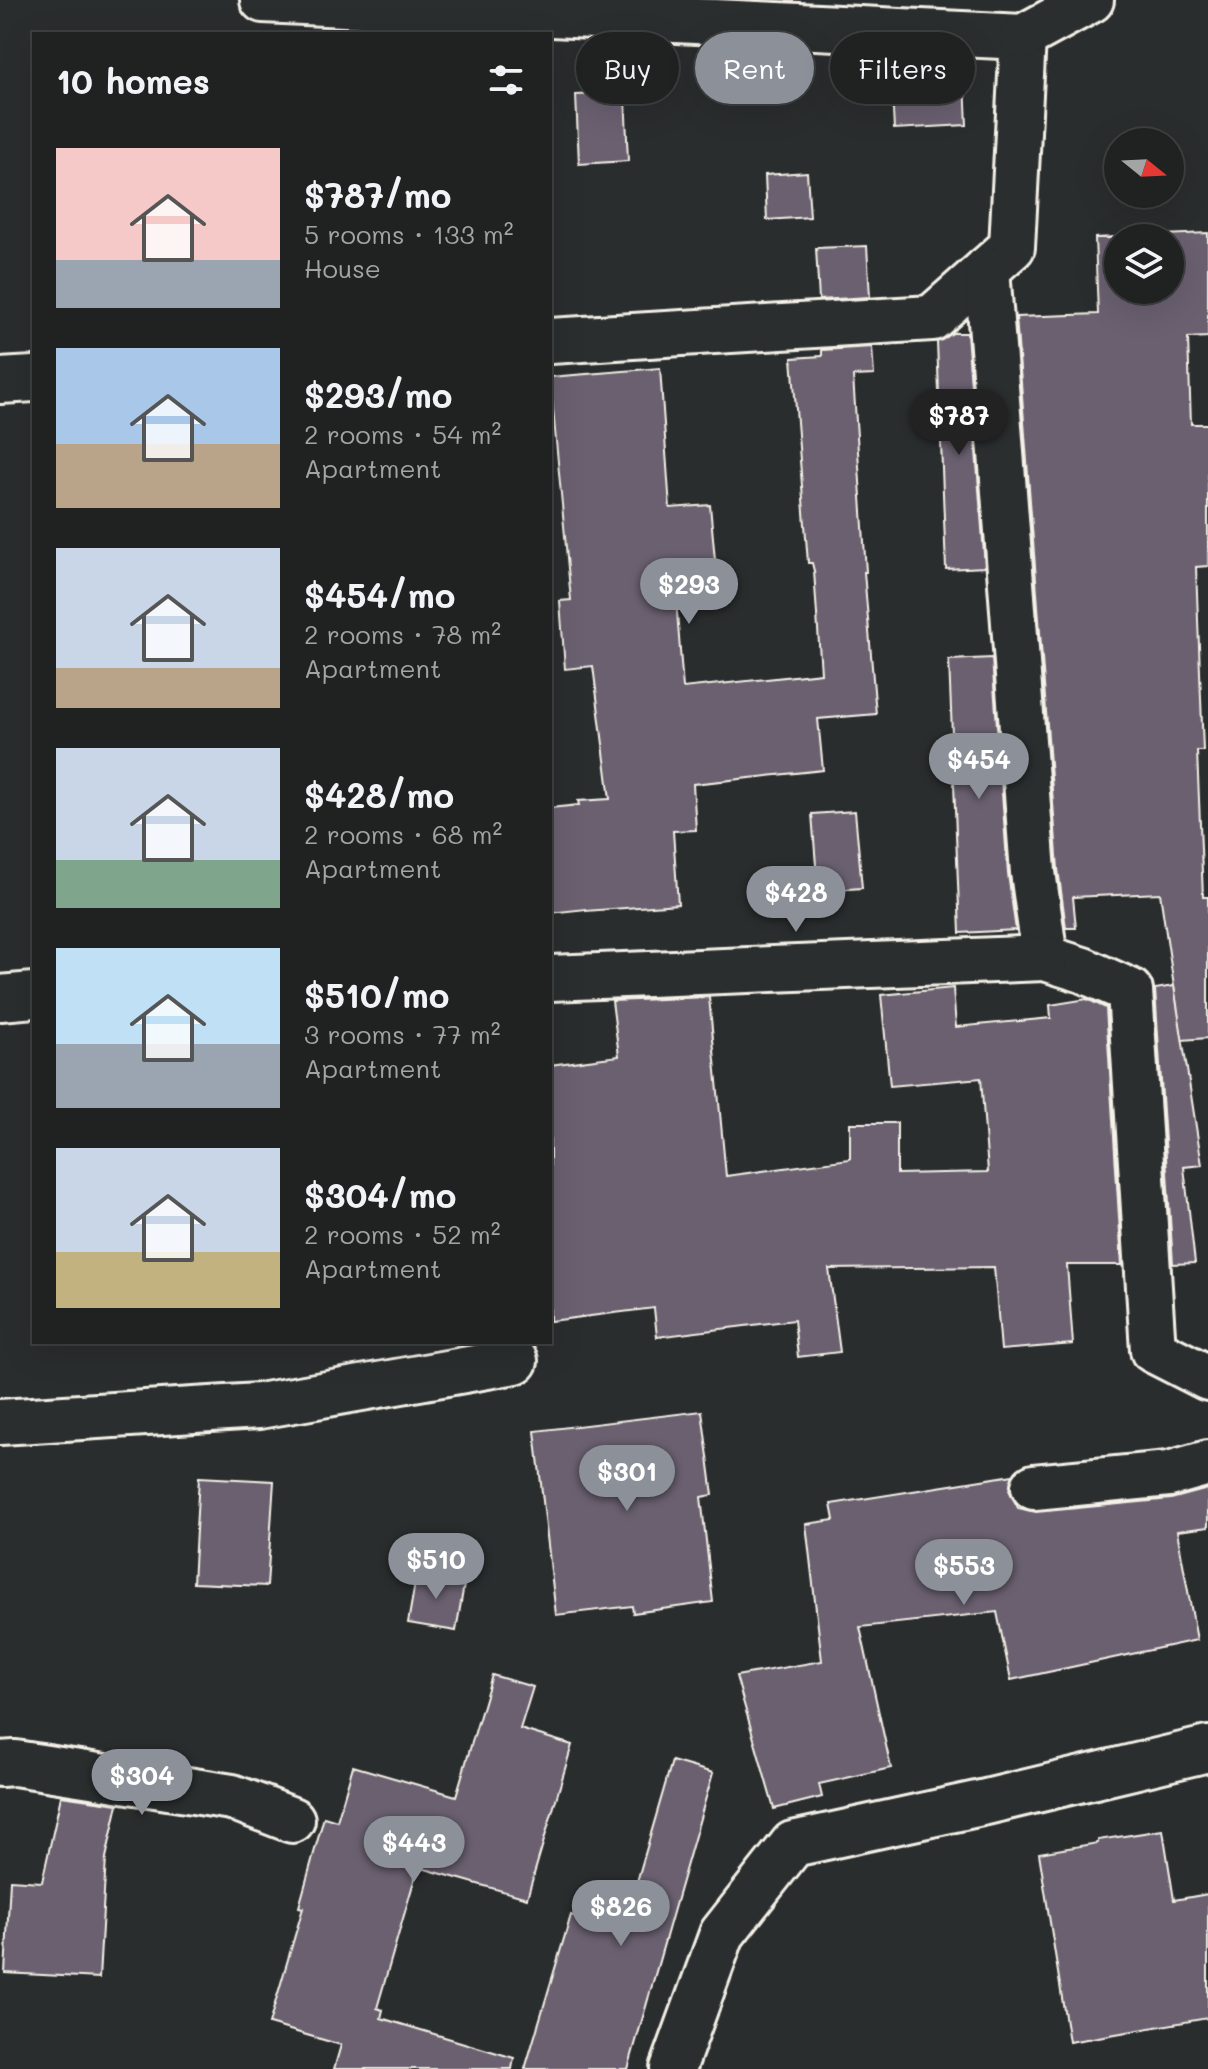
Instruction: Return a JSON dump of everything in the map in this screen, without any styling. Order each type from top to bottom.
[{"type":"street","points":[[263,0],[1023,37],[1091,0]]},
{"type":"street","points":[[552,341],[932,318],[1012,247],[1023,37]]},
{"type":"street","points":[[987,269],[1033,872],[1045,958]]},
{"type":"street","points":[[0,381],[32,379]]},
{"type":"street","points":[[552,978],[1045,958],[1083,970],[1130,991],[1153,1350],[1208,1378]]},
{"type":"street","points":[[0,998],[32,995]]},
{"type":"street","points":[[0,1422],[259,1406],[515,1361]]},
{"type":"street","points":[[1034,1487],[1169,1474],[1208,1463]]},
{"type":"street","points":[[673,2069],[722,1934],[793,1844],[1208,1749]]},
{"type":"street","points":[[0,1764],[15,1763],[232,1797],[292,1820]]},
{"type":"building","points":[[576,104],[625,104],[628,161],[579,164]]},
{"type":"building","points":[[893,104],[966,104],[967,125],[894,129]]},
{"type":"building","points":[[807,172],[810,217],[767,220],[765,175]]},
{"type":"building","points":[[1208,233],[1208,337],[1188,338],[1191,424],[1208,424],[1208,566],[1196,567],[1203,751],[1197,751],[1203,897],[1208,897],[1208,1038],[1182,1040],[1160,893],[1073,897],[1076,928],[1066,928],[1058,869],[1016,317],[1098,314],[1095,238],[1104,238],[1104,304],[1184,304],[1184,234]]},
{"type":"building","points":[[867,246],[870,297],[819,300],[816,248]]},
{"type":"building","points":[[953,333],[967,333],[985,567],[946,569],[937,342]]},
{"type":"building","points":[[872,347],[874,375],[853,376],[876,714],[818,719],[823,770],[693,784],[696,830],[673,831],[678,904],[552,913],[552,808],[579,805],[578,801],[610,799],[593,666],[565,669],[560,601],[571,600],[552,377],[660,368],[670,508],[710,505],[716,571],[674,574],[683,688],[821,673],[814,571],[812,563],[808,563],[792,358],[822,356],[822,350]]},
{"type":"building","points":[[992,658],[1008,874],[1016,930],[960,933],[949,660]]},
{"type":"building","points":[[855,811],[862,888],[818,891],[812,814]]},
{"type":"building","points":[[1174,986],[1202,1165],[1184,1167],[1195,1263],[1173,1264],[1155,989]]},
{"type":"building","points":[[953,988],[956,1027],[1051,1018],[1050,1005],[1087,999],[1106,1008],[1122,1265],[1067,1265],[1073,1344],[1001,1350],[994,1267],[829,1269],[840,1352],[798,1357],[794,1320],[657,1337],[654,1308],[552,1321],[552,1065],[619,1056],[612,1001],[709,997],[726,1176],[850,1159],[850,1123],[897,1123],[897,1174],[988,1172],[981,1078],[890,1086],[881,995]]},
{"type":"building","points":[[702,1411],[713,1495],[701,1497],[713,1602],[633,1613],[632,1606],[556,1615],[535,1431]]},
{"type":"building","points":[[1013,1475],[1009,1490],[1018,1508],[1036,1512],[1171,1499],[1208,1489],[1208,1527],[1177,1531],[1197,1640],[1011,1680],[997,1612],[860,1627],[891,1768],[819,1784],[822,1797],[774,1809],[736,1676],[822,1661],[806,1524],[834,1520],[831,1504]]},
{"type":"building","points":[[199,1477],[274,1481],[267,1586],[193,1583]]},
{"type":"building","points":[[417,1571],[465,1579],[456,1631],[408,1623]]},
{"type":"building","points":[[492,1675],[533,1687],[520,1729],[572,1745],[527,1898],[418,1867],[377,2008],[383,2010],[381,2018],[514,2058],[512,2069],[334,2069],[341,2045],[269,2024],[303,1908],[299,1907],[324,1817],[337,1821],[353,1766],[456,1796]]},
{"type":"building","points":[[672,1761],[713,1773],[628,2069],[525,2069],[571,1915],[623,1930]]},
{"type":"building","points":[[61,1796],[118,1804],[106,1858],[99,1978],[5,1973],[10,1880],[42,1882]]},
{"type":"building","points":[[1163,1830],[1174,1900],[1208,1894],[1208,2018],[1069,2042],[1039,1853]]}]
